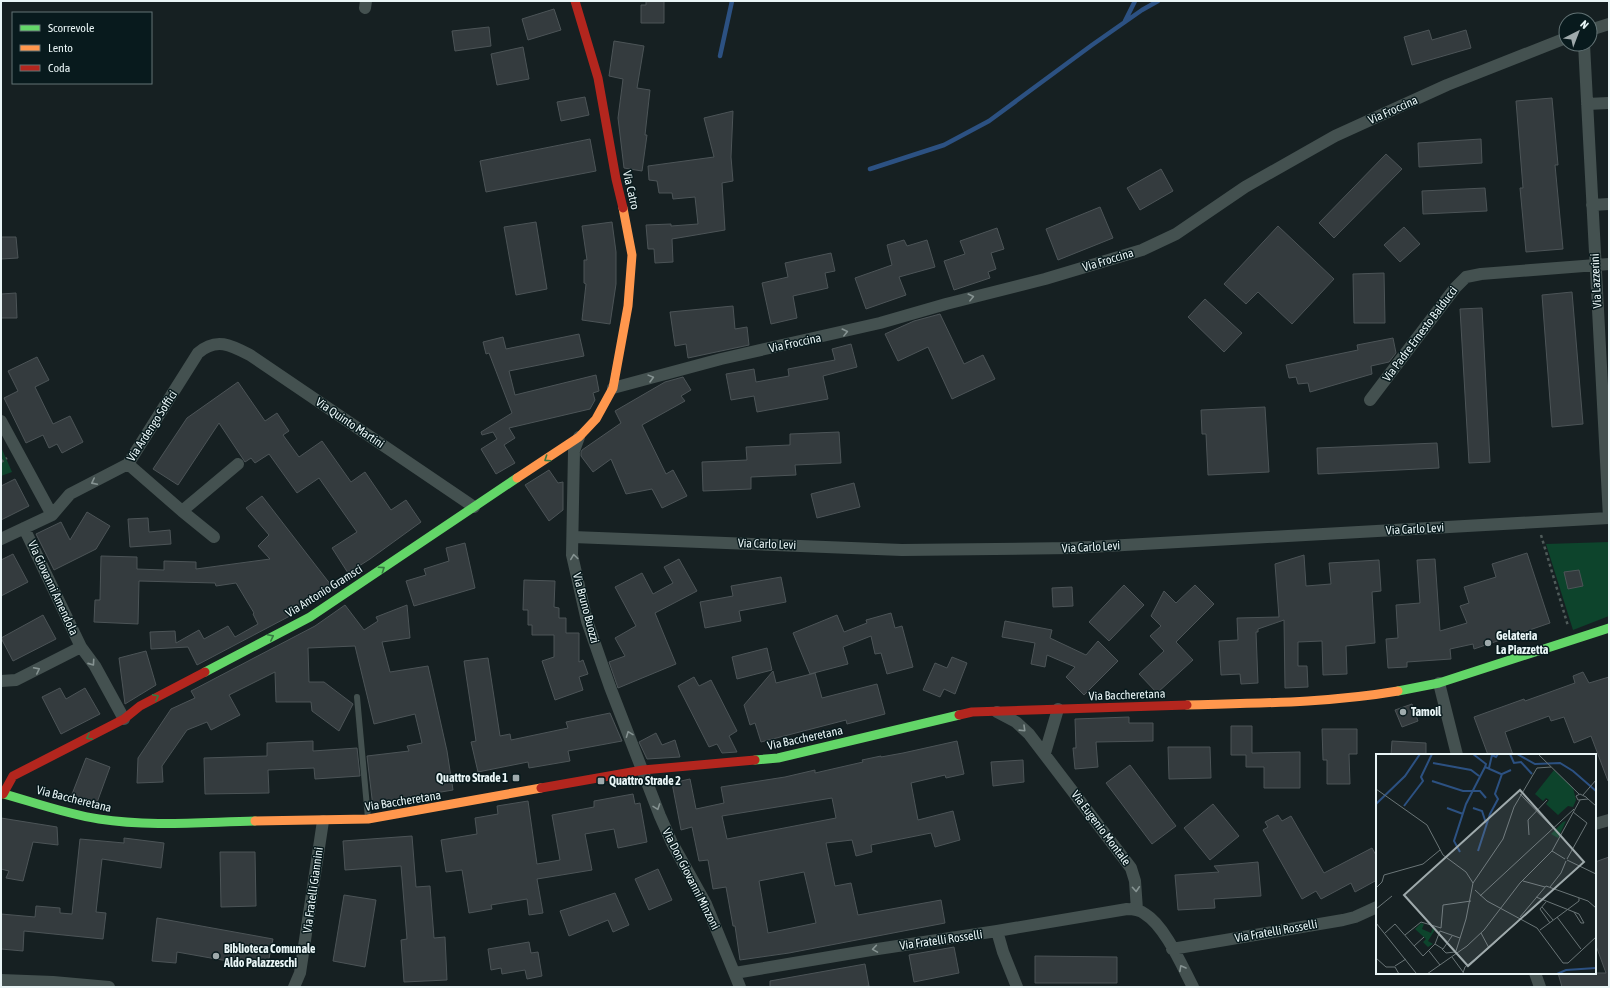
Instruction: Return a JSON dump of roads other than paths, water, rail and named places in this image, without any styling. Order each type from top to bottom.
[{"type":"street","name":"Via Catro","points":[[575,1],[598,78],[616,179],[627,225],[632,256],[628,306],[613,388]]},
{"type":"street","points":[[1598,27],[1609,24]]},
{"type":"street","name":"Via Froccina","points":[[613,388],[721,359],[880,323],[946,304],[1045,279],[1125,255],[1176,234],[1245,187],[1335,136],[1447,85],[1558,41]]},
{"type":"street","name":"Via Lazzerini","points":[[1584,52],[1609,518]]},
{"type":"street","points":[[1587,104],[1609,103]]},
{"type":"street","points":[[1592,205],[1609,204]]},
{"type":"street","name":"Via Padre Ernesto Balducci","points":[[1370,400],[1455,288],[1466,277],[1481,274],[1609,264]]},
{"type":"street","name":"Via Ardengo Soffici","points":[[52,515],[70,494],[128,464],[198,353],[210,344],[223,344]]},
{"type":"street","name":"Via Quinto Martini","points":[[223,344],[237,348],[250,355],[474,507]]},
{"type":"street","name":"Via Antonio Gramsci","points":[[2,794],[13,776],[124,719],[140,706],[310,617],[579,438],[596,419],[613,388]]},
{"type":"street","points":[[1,421],[52,515],[1,539]]},
{"type":"street","name":"Via Bruno Buozzi","points":[[579,438],[574,451],[572,555],[587,621],[610,687],[643,770]]},
{"type":"street","points":[[128,464],[214,537]]},
{"type":"street","points":[[182,511],[238,464]]},
{"type":"street","name":"Via Carlo Levi","points":[[573,537],[902,550],[1033,549],[1609,518]]},
{"type":"street","name":"Via Giovanni Amendola","points":[[24,528],[81,647],[94,666],[124,719]]},
{"type":"street","name":"Via Baccheretana","points":[[2,794],[74,814],[126,822],[172,823],[368,819],[643,770],[778,758],[972,712],[1321,700],[1374,695],[1440,684],[1609,628]]},
{"type":"street","name":"Via Giovanni Amendola","points":[[1,681],[16,680],[81,647]]},
{"type":"street","points":[[1440,684],[1457,754]]},
{"type":"street","points":[[1045,754],[1058,709]]},
{"type":"street","name":"Via Eugenio Montale","points":[[996,711],[1016,722],[1029,734],[1131,868],[1142,912]]},
{"type":"street","name":"Via Don Giovanni Minzoni","points":[[643,770],[672,843],[706,904],[740,987]]},
{"type":"street","points":[[1596,824],[1609,820]]},
{"type":"street","name":"Via Fratelli Giannini","points":[[295,985],[300,973],[306,940],[322,821]]},
{"type":"street","name":"Via Fratelli Rosselli","points":[[1172,949],[1343,920],[1376,907]]},
{"type":"street","name":"Via Fratelli Rosselli","points":[[735,974],[1117,910],[1142,912]]},
{"type":"street","points":[[1142,912],[1158,926],[1193,987]]},
{"type":"street","points":[[997,931],[1003,952],[1017,987]]},
{"type":"street","points":[[1535,974],[1540,987]]},
{"type":"street","points":[[3,979],[109,987]]},
{"type":"lane","points":[[357,697],[368,819]]},
{"type":"waterway","points":[[720,56],[732,1]]},
{"type":"waterway","points":[[1125,21],[1135,1]]},
{"type":"waterway","points":[[870,169],[944,145],[989,121],[1092,45],[1142,10],[1158,1]]},
{"type":"place","name":"Gelateria La Piazzetta","points":[[1488,643]]},
{"type":"place","name":"Tamoil","points":[[1403,712]]},
{"type":"place","name":"Quattro Strade 1","points":[[516,778]]},
{"type":"place","name":"Quattro Strade 2","points":[[601,781]]},
{"type":"place","name":"Biblioteca Comunale Aldo Palazzeschi","points":[[216,956]]}]
